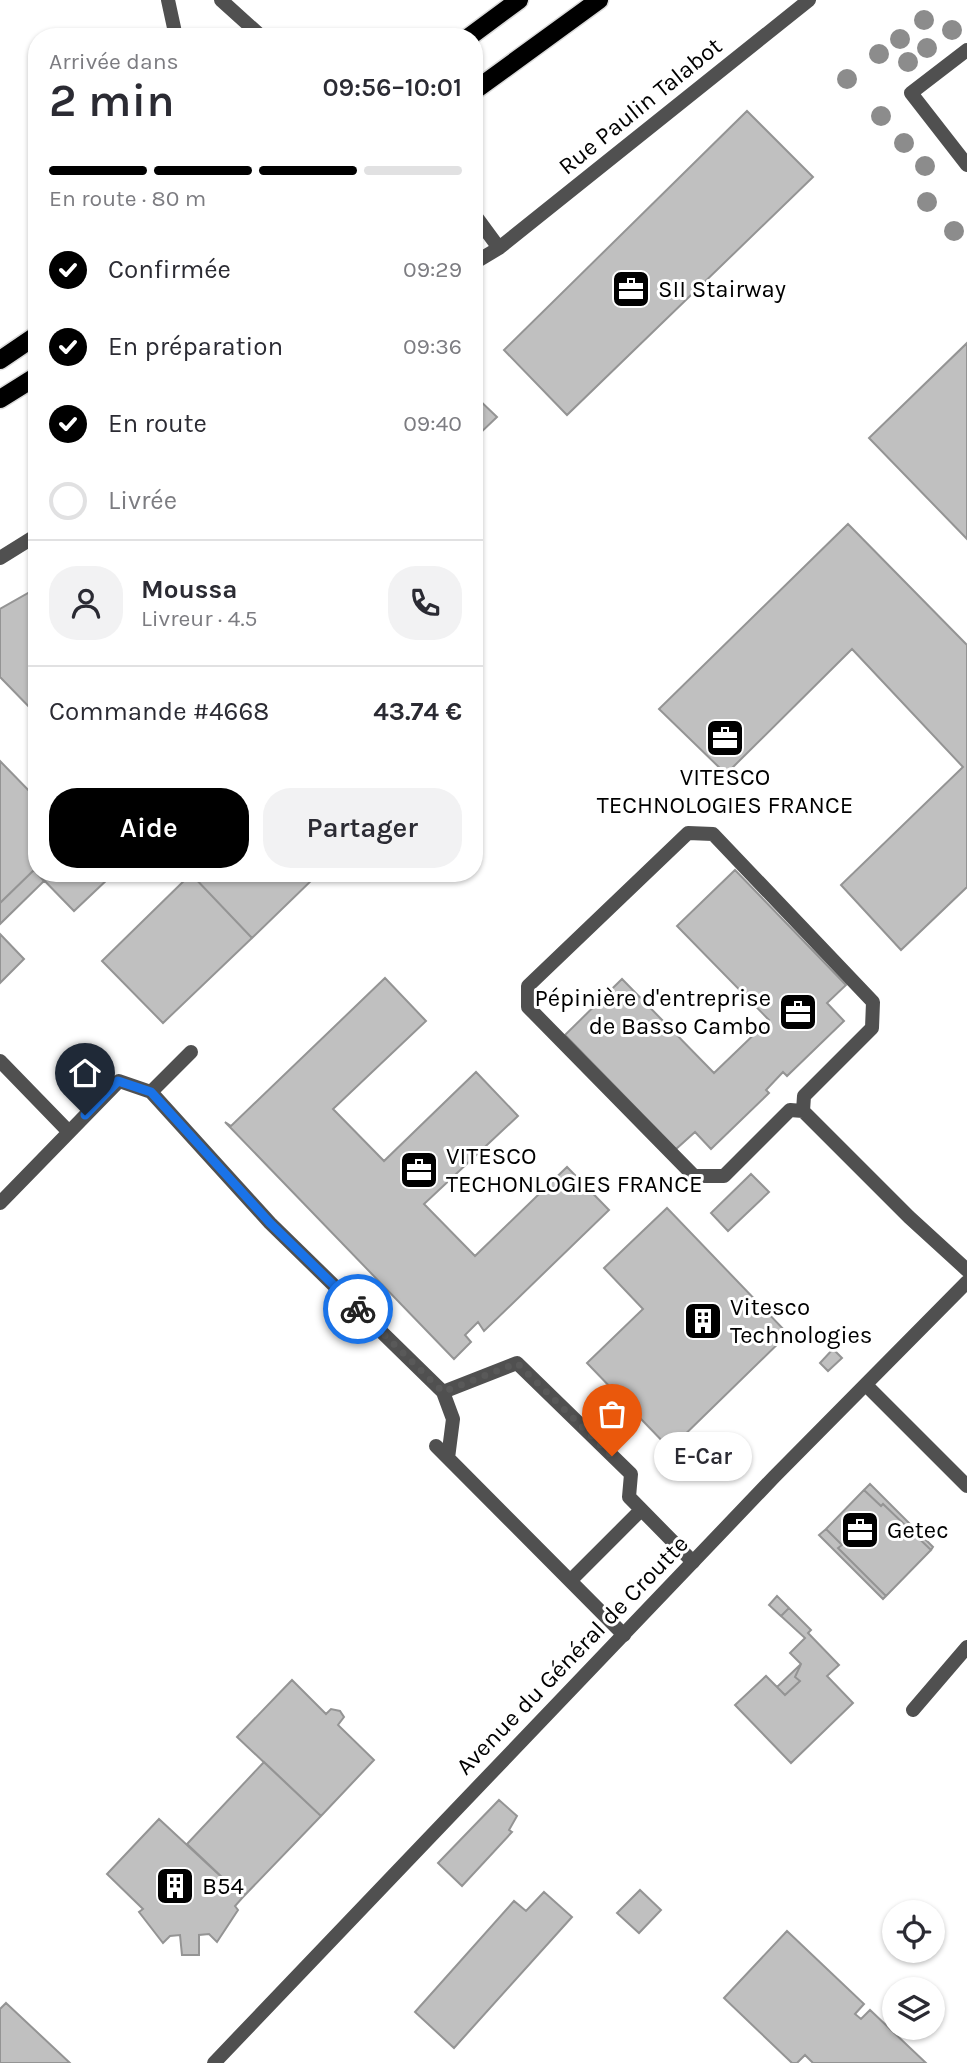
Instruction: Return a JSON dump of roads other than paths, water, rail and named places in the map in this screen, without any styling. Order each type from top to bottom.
[{"type":"main road","points":[[481,28],[519,0]]},
{"type":"main road","points":[[483,84],[599,0]]},
{"type":"main road","points":[[0,360],[28,341]]},
{"type":"main road","points":[[0,399],[28,382]]},
{"type":"street","points":[[168,0],[174,28]]},
{"type":"street","points":[[221,0],[252,28]]},
{"type":"street","name":"Rue Paulin Talabot","points":[[483,258],[809,0]]},
{"type":"street","points":[[967,50],[911,93],[967,164]]},
{"type":"street","points":[[483,226],[499,248]]},
{"type":"street","points":[[0,558],[28,541]]},
{"type":"street","points":[[803,1111],[804,1096],[872,1028],[873,1002],[713,834],[688,833],[528,986],[528,1007],[694,1175],[724,1176],[790,1110],[803,1111],[967,1270]]},
{"type":"street","points":[[151,1092],[191,1052]]},
{"type":"street","points":[[0,1061],[69,1132]]},
{"type":"street","points":[[0,1203],[118,1081],[151,1092],[270,1223],[443,1392],[453,1419],[448,1458]]},
{"type":"street","name":"Avenue du Général de Croutte","points":[[214,2063],[693,1562],[967,1282]]},
{"type":"street","points":[[443,1392],[517,1363],[631,1474],[629,1497],[693,1562]]},
{"type":"street","points":[[866,1385],[967,1486]]},
{"type":"street","points":[[436,1446],[624,1635]]},
{"type":"street","points":[[571,1580],[641,1510]]},
{"type":"street","points":[[912,1710],[967,1647]]},
{"type":"place","name":"SII Stairway","points":[[631,289]]},
{"type":"place","name":"VITESCO TECHNOLOGIES FRANCE","points":[[725,738]]},
{"type":"place","name":"Pépinière d'entreprise de Basso Cambo","points":[[798,1012]]},
{"type":"place","name":"VITESCO TECHONLOGIES FRANCE","points":[[419,1170]]},
{"type":"place","name":"Vitesco Technologies","points":[[703,1321]]},
{"type":"place","name":"E-Car","points":[[612,1456]]},
{"type":"place","name":"Getec","points":[[860,1530]]},
{"type":"place","name":"B54","points":[[175,1886]]}]
